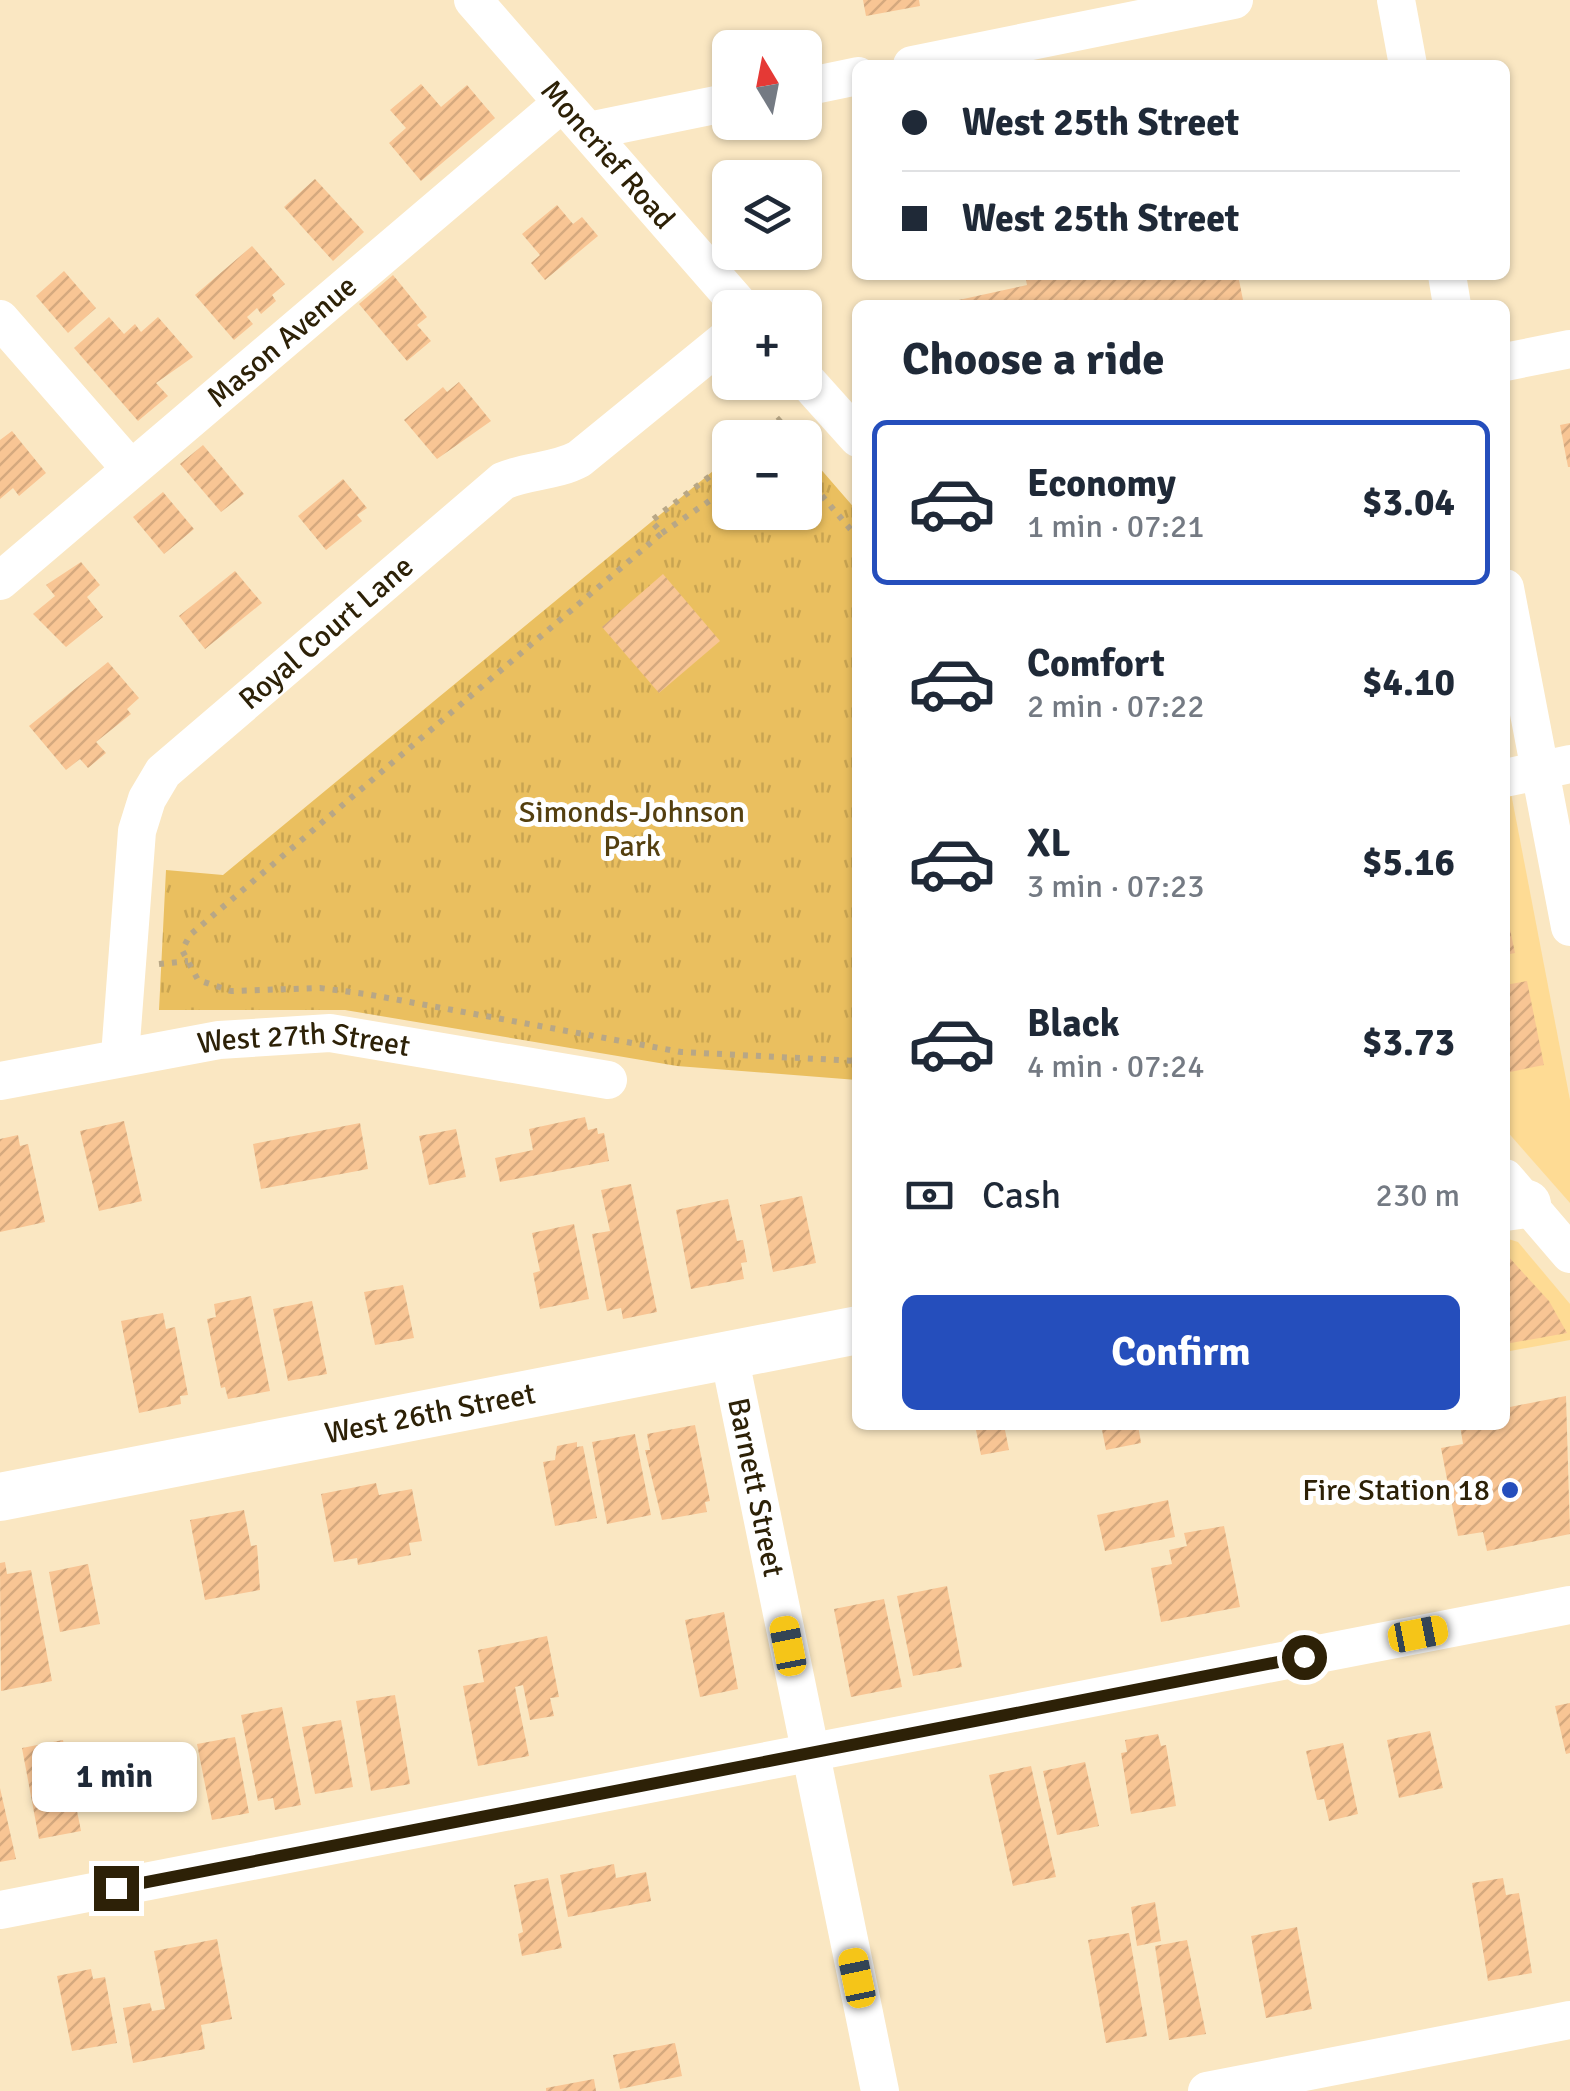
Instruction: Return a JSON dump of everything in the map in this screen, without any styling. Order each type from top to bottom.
[{"type":"main road","name":"West 26th Street","points":[[0,1497],[852,1331]]},
{"type":"street","name":"Moncrief Road","points":[[473,0],[726,290]]},
{"type":"street","points":[[937,60],[1234,0]]},
{"type":"street","points":[[1396,0],[1407,60]]},
{"type":"street","points":[[822,83],[852,77]]},
{"type":"street","name":"Mason Avenue","points":[[0,581],[562,102]]},
{"type":"street","points":[[588,131],[712,106]]},
{"type":"street","points":[[0,319],[130,468]]},
{"type":"street","points":[[1510,361],[1570,349]]},
{"type":"street","name":"Royal Court Lane","points":[[120,1056],[136,831],[146,800],[163,772],[503,481],[579,459],[712,351]]},
{"type":"street","points":[[822,398],[852,431]]},
{"type":"street","points":[[1510,616],[1570,928]]},
{"type":"street","name":"West 27th Street","points":[[0,1081],[120,1056],[250,1036],[330,1032],[608,1080]]},
{"type":"street","points":[[1512,1196],[1570,1254]]},
{"type":"street","name":"Barnett Street","points":[[729,1355],[880,2091]]},
{"type":"street","points":[[0,1910],[1570,1605]]},
{"type":"street","points":[[1207,2091],[1570,2020]]},
{"type":"path","points":[[662,533],[651,520],[712,474]]},
{"type":"path","points":[[822,496],[852,531]]},
{"type":"path","points":[[712,499],[662,533],[190,935],[182,950],[198,980],[231,990],[320,988],[681,1052],[852,1061]]},
{"type":"path","points":[[153,965],[188,961]]},
{"type":"shaded area","points":[[1510,788],[1570,1100],[1570,1203],[1510,1135]]},
{"type":"shaded area","points":[[1510,1240],[1518,1242],[1570,1304],[1570,1340],[1510,1351]]},
{"type":"green space","name":"Simonds-Johnson Park","points":[[822,471],[852,505],[852,1080],[677,1066],[345,1010],[159,1010],[166,870],[223,875],[712,472],[712,530],[822,530]]},
{"type":"building","points":[[863,0],[919,0],[920,6],[866,16]]},
{"type":"building","points":[[421,84],[441,107],[467,85],[495,118],[421,181],[389,143],[406,128],[390,110]]},
{"type":"building","points":[[315,179],[364,232],[333,261],[284,207]]},
{"type":"building","points":[[557,205],[573,224],[582,217],[598,236],[545,280],[531,263],[540,255],[522,234]]},
{"type":"building","points":[[252,246],[285,284],[272,295],[276,301],[261,314],[257,308],[247,317],[253,324],[234,340],[195,295]]},
{"type":"building","points":[[64,271],[96,308],[68,333],[36,296]]},
{"type":"building","points":[[393,275],[427,317],[417,325],[431,341],[407,361],[359,304]]},
{"type":"building","points":[[1026,280],[1239,280],[1243,300],[959,300],[1027,285]]},
{"type":"building","points":[[109,317],[124,334],[135,324],[141,332],[158,317],[193,357],[156,383],[168,396],[138,421],[74,348]]},
{"type":"building","points":[[459,382],[491,421],[437,459],[404,420],[443,387],[447,392]]},
{"type":"building","points":[[1570,423],[1570,467],[1568,467],[1560,425]]},
{"type":"building","points":[[12,431],[46,473],[19,496],[13,488],[0,499],[0,440]]},
{"type":"building","points":[[203,445],[244,494],[221,512],[180,464]]},
{"type":"building","points":[[343,479],[367,508],[357,515],[362,521],[326,550],[298,516]]},
{"type":"building","points":[[163,492],[194,529],[164,554],[133,517]]},
{"type":"building","points":[[81,562],[100,585],[87,597],[103,617],[66,647],[33,614],[55,596],[46,585]]},
{"type":"building","points":[[235,571],[262,603],[205,649],[179,616]]},
{"type":"building","points":[[663,574],[720,641],[659,693],[602,627]]},
{"type":"building","points":[[108,662],[139,698],[127,709],[131,714],[96,742],[106,753],[88,768],[80,759],[66,770],[29,726]]},
{"type":"building","points":[[1527,981],[1544,1065],[1510,1072],[1510,984]]},
{"type":"building","points":[[585,1117],[588,1130],[597,1128],[598,1134],[604,1133],[609,1161],[500,1182],[495,1158],[533,1150],[529,1129]]},
{"type":"building","points":[[124,1121],[142,1201],[99,1211],[80,1131]]},
{"type":"building","points":[[360,1123],[368,1169],[261,1189],[253,1144]]},
{"type":"building","points":[[456,1129],[466,1177],[429,1185],[419,1136]]},
{"type":"building","points":[[18,1135],[20,1146],[28,1144],[45,1222],[0,1232],[0,1139]]},
{"type":"building","points":[[631,1184],[657,1312],[623,1319],[621,1308],[607,1311],[592,1234],[610,1231],[601,1190]]},
{"type":"building","points":[[802,1196],[816,1263],[773,1272],[760,1205]]},
{"type":"building","points":[[728,1199],[737,1241],[743,1240],[747,1262],[741,1263],[744,1279],[691,1289],[676,1210]]},
{"type":"building","points":[[574,1224],[589,1299],[540,1309],[533,1273],[540,1271],[532,1233]]},
{"type":"building","points":[[1510,1258],[1549,1301],[1567,1333],[1510,1343]]},
{"type":"building","points":[[403,1285],[414,1338],[375,1345],[364,1292]]},
{"type":"building","points":[[251,1296],[270,1391],[228,1399],[225,1387],[221,1388],[207,1319],[216,1317],[214,1304]]},
{"type":"building","points":[[312,1301],[327,1374],[288,1381],[273,1309]]},
{"type":"building","points":[[163,1313],[166,1329],[175,1327],[188,1395],[180,1396],[181,1404],[139,1413],[121,1321]]},
{"type":"building","name":"Fire Station 18","points":[[1566,1396],[1570,1534],[1487,1551],[1483,1532],[1458,1536],[1441,1448],[1463,1444],[1461,1430],[1510,1430],[1510,1407]]},
{"type":"building","points":[[695,1425],[710,1501],[705,1502],[707,1512],[662,1520],[645,1450],[650,1450],[647,1434]]},
{"type":"building","points":[[976,1430],[1005,1430],[1009,1450],[981,1455]]},
{"type":"building","points":[[1102,1430],[1139,1430],[1141,1443],[1106,1450]]},
{"type":"building","points":[[635,1434],[651,1515],[607,1524],[592,1442]]},
{"type":"building","points":[[577,1442],[577,1447],[583,1446],[597,1518],[555,1526],[543,1462],[555,1460],[557,1446]]},
{"type":"building","points":[[376,1483],[379,1495],[412,1489],[422,1541],[409,1543],[411,1555],[358,1565],[357,1558],[334,1562],[321,1494]]},
{"type":"building","points":[[1168,1500],[1175,1537],[1105,1551],[1097,1515]]},
{"type":"building","points":[[244,1510],[251,1546],[257,1545],[260,1590],[205,1600],[190,1520]]},
{"type":"building","points":[[1224,1526],[1240,1607],[1161,1622],[1151,1568],[1172,1564],[1169,1550],[1187,1546],[1184,1533]]},
{"type":"building","points":[[5,1562],[7,1574],[31,1570],[52,1681],[1,1691],[0,1563]]},
{"type":"building","points":[[88,1564],[100,1624],[60,1632],[49,1572]]},
{"type":"building","points":[[947,1586],[962,1667],[913,1676],[897,1596]]},
{"type":"building","points":[[884,1599],[902,1687],[851,1697],[834,1609]]},
{"type":"building","points":[[724,1612],[738,1689],[700,1697],[685,1620]]},
{"type":"building","points":[[547,1636],[559,1697],[550,1698],[554,1716],[530,1720],[523,1685],[515,1687],[529,1756],[478,1766],[463,1686],[484,1682],[478,1650]]},
{"type":"building","points":[[395,1695],[410,1784],[371,1791],[356,1701]]},
{"type":"building","points":[[1570,1703],[1570,1753],[1566,1754],[1555,1706]]},
{"type":"building","points":[[282,1707],[301,1805],[275,1810],[273,1798],[258,1801],[241,1715]]},
{"type":"building","points":[[341,1720],[353,1787],[315,1794],[302,1727]]},
{"type":"building","points":[[1430,1731],[1443,1788],[1399,1798],[1387,1740]]},
{"type":"building","points":[[1158,1734],[1161,1746],[1166,1745],[1176,1806],[1131,1814],[1121,1753],[1127,1752],[1125,1740]]},
{"type":"building","points":[[235,1737],[249,1813],[212,1820],[197,1744]]},
{"type":"building","points":[[63,1740],[81,1831],[39,1839],[22,1748]]},
{"type":"building","points":[[1343,1743],[1358,1814],[1329,1821],[1324,1799],[1317,1800],[1306,1751]]},
{"type":"building","points":[[1085,1762],[1099,1826],[1057,1835],[1043,1771]]},
{"type":"building","points":[[1031,1766],[1056,1877],[1013,1886],[989,1775]]},
{"type":"building","points":[[0,1788],[16,1859],[0,1862]]},
{"type":"building","points":[[614,1864],[616,1878],[646,1872],[651,1901],[568,1917],[560,1875]]},
{"type":"building","points":[[548,1878],[562,1948],[522,1956],[518,1934],[523,1932],[514,1885]]},
{"type":"building","points":[[1503,1878],[1506,1895],[1519,1893],[1532,1973],[1488,1981],[1472,1883]]},
{"type":"building","points":[[1155,1902],[1161,1941],[1137,1946],[1131,1907]]},
{"type":"building","points":[[1297,1927],[1312,2009],[1266,2018],[1251,1936]]},
{"type":"building","points":[[1129,1933],[1147,2036],[1106,2043],[1088,1940]]},
{"type":"building","points":[[217,1939],[232,2019],[201,2025],[205,2049],[133,2063],[123,2008],[150,2003],[152,2011],[165,2009],[154,1951]]},
{"type":"building","points":[[1187,1940],[1206,2034],[1169,2040],[1155,1946]]},
{"type":"building","points":[[91,1969],[93,1979],[105,1977],[117,2043],[72,2051],[57,1976]]},
{"type":"building","points":[[675,2043],[682,2076],[620,2089],[613,2055]]},
{"type":"building","points":[[594,2079],[596,2091],[546,2091],[546,2088]]},
{"type":"place","name":"Fire Station 18","points":[[1510,1490]]},
{"type":"route","points":[[116,1888],[1304,1657]]}]
